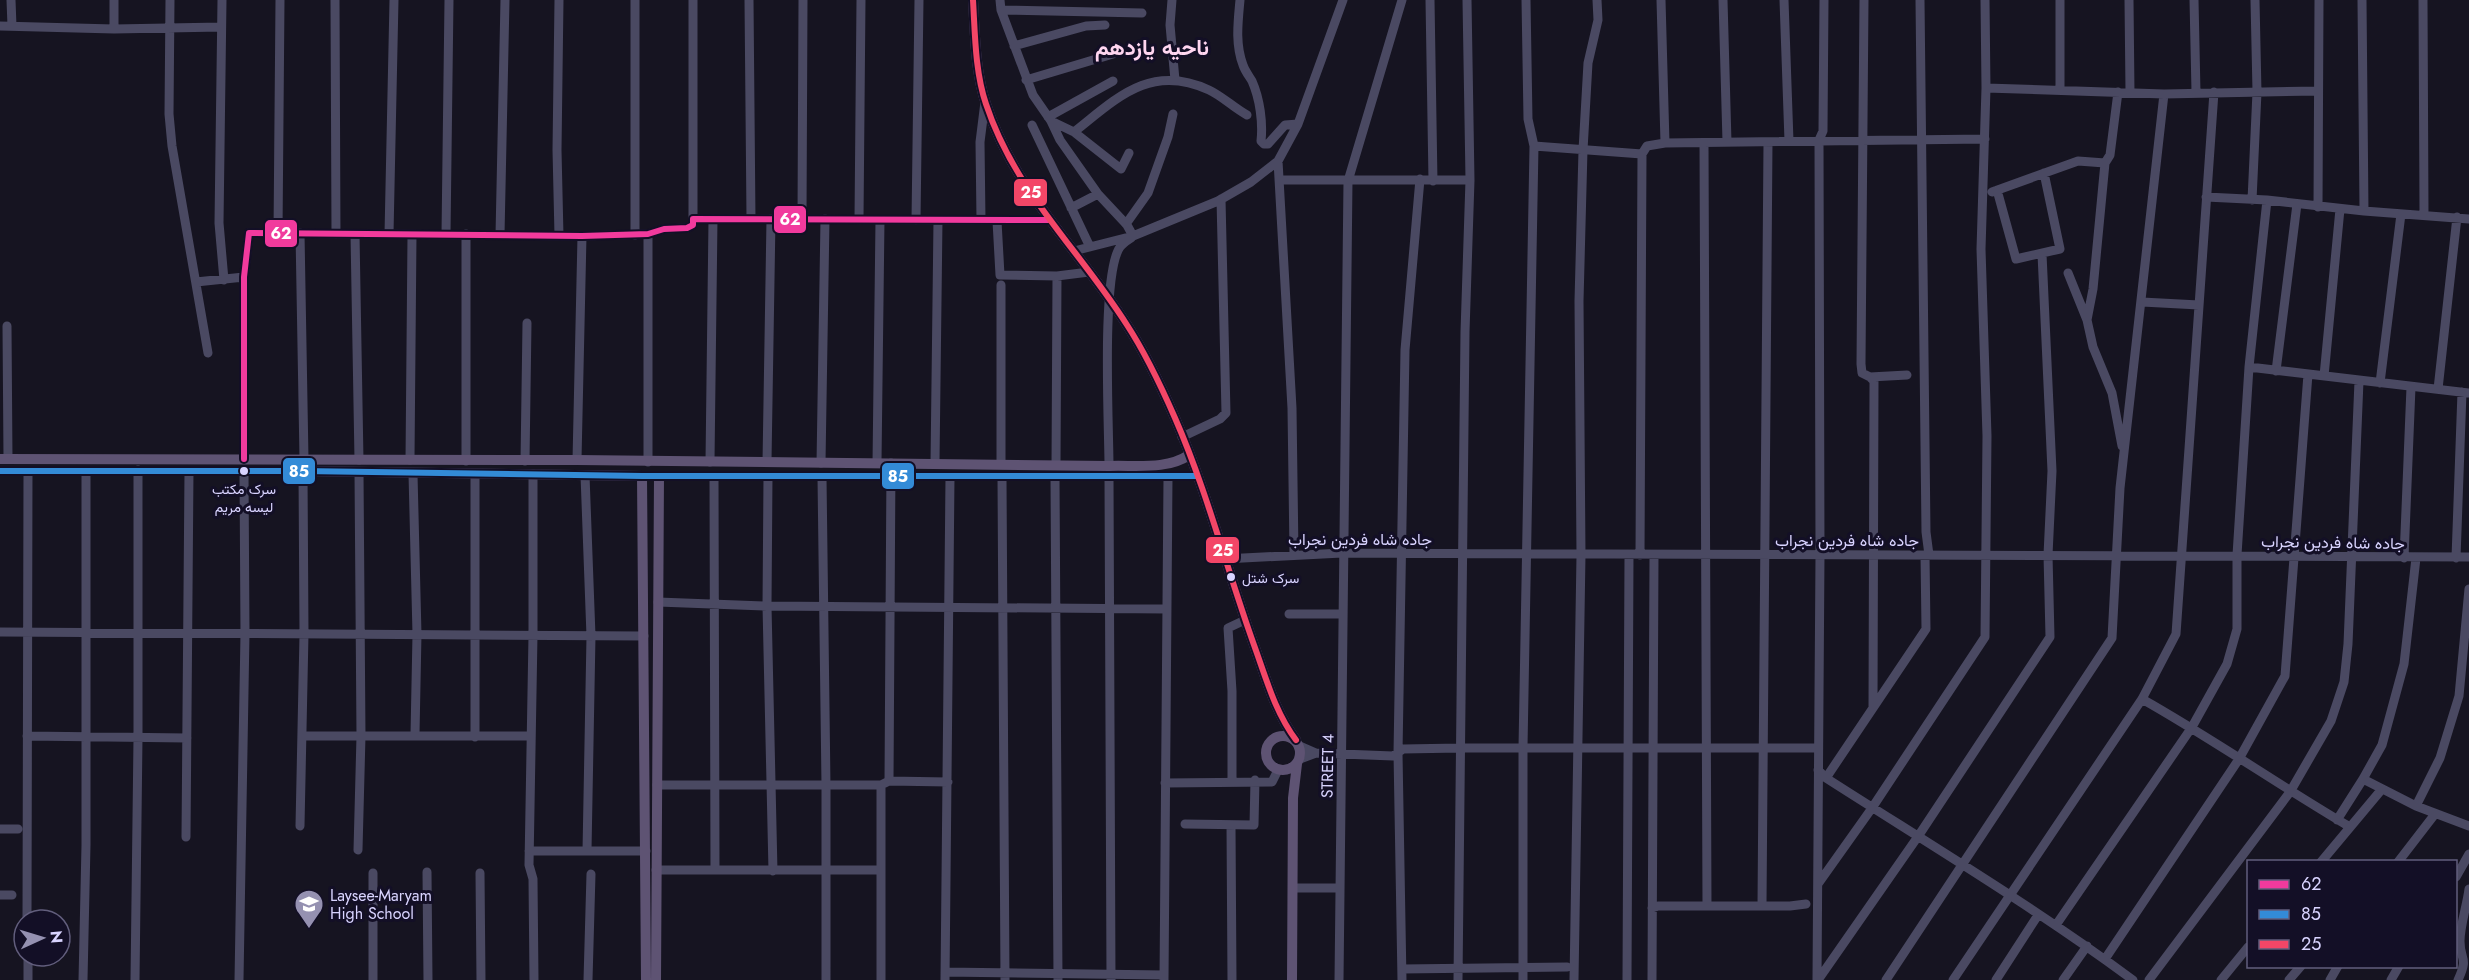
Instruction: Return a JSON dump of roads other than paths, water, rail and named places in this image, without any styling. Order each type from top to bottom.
[{"type":"main road","points":[[974,0],[980,77],[985,102],[1015,168],[1048,220],[1074,251],[1145,353],[1197,476],[1245,620],[1283,723],[1298,743],[1299,761],[1294,779],[1293,815],[1292,980]]},
{"type":"main road","points":[[0,471],[1055,477],[1167,465],[1179,462],[1189,455]]},
{"type":"main road","points":[[4,459],[935,463],[1056,465],[1168,478],[1197,476]]},
{"type":"main road","points":[[225,459],[225,472]]},
{"type":"main road","points":[[261,459],[261,472]]},
{"type":"main road","points":[[642,476],[646,851],[651,968],[656,980]]},
{"type":"main road","points":[[646,980],[651,968],[656,870],[659,476]]},
{"type":"main road","points":[[1269,686],[1276,724],[1272,740],[1266,751],[1267,758],[1269,763],[1279,770],[1286,782],[1293,815]]},
{"type":"main road","points":[[1272,740],[1284,735],[1298,743]]},
{"type":"main road","points":[[1279,770],[1292,768],[1299,761]]},
{"type":"street","points":[[12,0],[12,26]]},
{"type":"street","points":[[114,0],[114,29]]},
{"type":"street","points":[[170,0],[169,114],[172,146],[208,353]]},
{"type":"street","points":[[222,0],[219,223],[224,280]]},
{"type":"street","points":[[278,232],[280,0]]},
{"type":"street","points":[[335,0],[336,234]]},
{"type":"street","points":[[389,234],[394,0]]},
{"type":"street","points":[[446,234],[449,0]]},
{"type":"street","points":[[500,235],[505,0]]},
{"type":"street","points":[[559,0],[557,150],[559,236]]},
{"type":"street","points":[[635,0],[635,235]]},
{"type":"street","points":[[244,459],[244,277],[249,233],[582,236],[648,234],[664,229],[690,227],[693,219],[693,0]]},
{"type":"street","points":[[748,0],[751,219]]},
{"type":"street","points":[[802,219],[803,0]]},
{"type":"street","points":[[859,219],[861,0]]},
{"type":"street","points":[[916,219],[919,0]]},
{"type":"street","points":[[1057,10],[1058,0]]},
{"type":"street","points":[[1172,0],[1170,25],[1175,80]]},
{"type":"street","points":[[1240,0],[1239,52],[1243,68],[1252,82],[1257,98],[1262,124],[1261,141],[1268,144],[1285,125],[1298,124]]},
{"type":"street","points":[[1074,251],[1133,236],[1221,199],[1251,182],[1278,161],[1298,124],[1343,0]]},
{"type":"street","name":"STREET 4","points":[[1339,980],[1342,553],[1348,181],[1402,0]]},
{"type":"street","points":[[1430,0],[1433,181]]},
{"type":"street","points":[[1458,980],[1465,333],[1470,180],[1467,0]]},
{"type":"street","points":[[1523,980],[1523,747],[1534,146],[1528,119],[1526,0]]},
{"type":"street","points":[[1574,980],[1581,555],[1579,301],[1588,63],[1598,20],[1597,0]]},
{"type":"street","points":[[1662,0],[1665,143]]},
{"type":"street","points":[[1723,0],[1727,142]]},
{"type":"street","points":[[1785,0],[1789,141]]},
{"type":"street","points":[[1817,980],[1820,555],[1819,140],[1823,131],[1824,0]]},
{"type":"street","points":[[1864,0],[1861,142],[1862,374],[1870,376],[1907,375]]},
{"type":"street","points":[[1826,778],[1926,629],[1920,0]]},
{"type":"street","points":[[1818,884],[1872,808],[1985,637],[1987,436],[1981,249],[1986,88],[1985,0]]},
{"type":"street","points":[[2060,0],[2061,89]]},
{"type":"street","points":[[2129,0],[2130,92]]},
{"type":"street","points":[[2194,0],[2196,92]]},
{"type":"street","points":[[2252,200],[2257,92],[2255,0]]},
{"type":"street","points":[[2318,207],[2319,0]]},
{"type":"street","points":[[2362,0],[2364,211]]},
{"type":"street","points":[[2422,0],[2424,214]]},
{"type":"street","points":[[1133,236],[1126,224],[1098,194],[1042,111],[1026,80],[1000,5],[1142,13]]},
{"type":"street","points":[[1014,46],[1086,26],[1105,25]]},
{"type":"street","points":[[0,26],[114,29],[220,27]]},
{"type":"street","points":[[1026,80],[1113,54]]},
{"type":"street","points":[[1074,132],[1124,92],[1143,84],[1175,80],[1193,83],[1212,91],[1247,115]]},
{"type":"street","points":[[1049,119],[1113,81]]},
{"type":"street","points":[[1986,88],[2164,94],[2319,91]]},
{"type":"street","points":[[2087,320],[2093,289],[2105,163],[2110,155],[2118,92]]},
{"type":"street","points":[[1953,980],[2142,699],[2176,634],[2214,92]]},
{"type":"street","points":[[1886,980],[2112,638],[2124,457],[2164,94]]},
{"type":"street","points":[[981,220],[980,142],[985,102]]},
{"type":"street","points":[[1126,224],[1148,193],[1168,137],[1173,114]]},
{"type":"street","points":[[1049,119],[1074,132],[1121,169],[1130,153]]},
{"type":"street","points":[[1032,125],[1090,247]]},
{"type":"street","points":[[1640,555],[1642,154],[1647,146],[1665,143],[1985,139]]},
{"type":"street","points":[[1043,149],[1060,140]]},
{"type":"street","points":[[1762,906],[1768,142]]},
{"type":"street","points":[[1704,143],[1707,906]]},
{"type":"street","points":[[1534,146],[1642,154]]},
{"type":"street","points":[[1278,161],[1292,408],[1294,554]]},
{"type":"street","points":[[1984,195],[2078,161],[2105,163]]},
{"type":"street","points":[[1997,190],[2016,259],[2060,249],[2044,173]]},
{"type":"street","points":[[1279,180],[1470,180]]},
{"type":"street","points":[[1402,980],[1398,753],[1405,350],[1420,180]]},
{"type":"street","points":[[1071,208],[1098,194]]},
{"type":"street","points":[[2206,197],[2267,200],[2318,207],[2469,219]]},
{"type":"street","points":[[1182,437],[1220,419],[1226,412],[1221,199]]},
{"type":"street","points":[[2056,925],[2192,727],[2228,664],[2237,629],[2236,555],[2249,367],[2267,200]]},
{"type":"street","points":[[2276,371],[2296,204]]},
{"type":"street","points":[[2324,376],[2340,209]]},
{"type":"street","points":[[2380,383],[2401,214]]},
{"type":"street","points":[[2438,389],[2457,217]]},
{"type":"street","points":[[693,219],[1048,220]]},
{"type":"street","points":[[710,462],[713,219]]},
{"type":"street","points":[[767,462],[771,219]]},
{"type":"street","points":[[822,463],[825,219]]},
{"type":"street","points":[[877,463],[880,219]]},
{"type":"street","points":[[935,463],[938,220]]},
{"type":"street","points":[[997,221],[1000,275],[1057,276],[1089,272]]},
{"type":"street","points":[[300,233],[304,459]]},
{"type":"street","points":[[356,234],[359,460]]},
{"type":"street","points":[[410,460],[412,234]]},
{"type":"street","points":[[466,234],[466,461]]},
{"type":"street","points":[[648,234],[648,462]]},
{"type":"street","points":[[577,460],[582,236]]},
{"type":"street","points":[[1111,977],[1109,300],[1115,261],[1120,247],[1133,236]]},
{"type":"street","points":[[1817,980],[1918,835],[2050,637],[2048,555],[2052,471],[2042,254]]},
{"type":"street","points":[[2068,273],[2087,320],[2093,347],[2112,393],[2124,457]]},
{"type":"street","points":[[1056,465],[1057,276]]},
{"type":"street","points":[[196,282],[244,277]]},
{"type":"street","points":[[1001,285],[1001,464]]},
{"type":"street","points":[[2142,302],[2199,305]]},
{"type":"street","points":[[525,461],[527,322]]},
{"type":"street","points":[[4,459],[7,326]]},
{"type":"street","points":[[2249,367],[2465,392],[2456,558]]},
{"type":"street","points":[[2105,959],[2239,759],[2285,676],[2308,374]]},
{"type":"street","points":[[1870,376],[1874,381],[1873,707]]},
{"type":"street","points":[[2149,980],[2290,792],[2331,721],[2344,682],[2359,381]]},
{"type":"street","points":[[2404,558],[2411,387]]},
{"type":"street","points":[[881,980],[880,870],[885,783],[891,463]]},
{"type":"street","points":[[135,980],[138,470]]},
{"type":"street","points":[[27,908],[28,471]]},
{"type":"street","points":[[82,980],[86,737],[86,471]]},
{"type":"street","points":[[186,837],[189,471]]},
{"type":"street","points":[[300,826],[304,633],[303,471]]},
{"type":"street","points":[[239,980],[245,633],[244,472]]},
{"type":"street","points":[[358,850],[361,736],[359,472]]},
{"type":"street","points":[[413,474],[417,634],[415,735]]},
{"type":"street","points":[[475,737],[476,474]]},
{"type":"street","points":[[533,474],[529,865],[533,879],[534,980]]},
{"type":"street","points":[[585,475],[591,636],[587,851]]},
{"type":"street","points":[[714,476],[715,870]]},
{"type":"street","points":[[768,477],[767,606],[773,871]]},
{"type":"street","points":[[822,477],[827,871],[826,980]]},
{"type":"street","points":[[950,477],[945,976],[1164,978],[1168,478]]},
{"type":"street","points":[[1002,477],[1005,977]]},
{"type":"street","points":[[1055,477],[1058,977]]},
{"type":"street","name":"جاده شاه فردین نجراب","points":[[1224,559],[1342,553],[2469,557]]},
{"type":"street","points":[[1627,980],[1629,555]]},
{"type":"street","points":[[1652,980],[1654,555]]},
{"type":"street","points":[[2337,820],[2382,745],[2404,664],[2416,558]]},
{"type":"street","points":[[2416,806],[2440,758],[2459,696],[2469,589]]},
{"type":"street","points":[[658,602],[823,607],[1167,609]]},
{"type":"street","points":[[1289,614],[1342,614]]},
{"type":"street","points":[[1232,781],[1232,691],[1228,628],[1245,620]]},
{"type":"street","points":[[0,632],[644,636]]},
{"type":"street","points":[[2142,699],[2192,727],[2290,792],[2350,827]]},
{"type":"street","points":[[27,736],[187,738]]},
{"type":"street","points":[[303,736],[531,736]]},
{"type":"street","points":[[1298,743],[1316,753],[1393,756],[1403,749],[1818,748]]},
{"type":"street","points":[[1299,761],[1316,753]]},
{"type":"street","points":[[1166,783],[1255,780],[1272,782],[1279,770]]},
{"type":"street","points":[[1818,770],[1826,778],[1872,808],[1918,835],[2056,925],[2130,979]]},
{"type":"street","points":[[2363,779],[2416,806],[2469,826]]},
{"type":"street","points":[[1185,824],[1254,825],[1255,780]]},
{"type":"street","points":[[657,785],[826,786],[948,782]]},
{"type":"street","points":[[2322,860],[2382,789]]},
{"type":"street","points":[[2399,860],[2435,814]]},
{"type":"street","points":[[1231,825],[1232,980]]},
{"type":"street","points":[[0,829],[18,829]]},
{"type":"street","points":[[529,851],[646,851]]},
{"type":"street","points":[[2457,877],[2469,860]]},
{"type":"street","points":[[656,870],[880,870]]},
{"type":"street","points":[[427,872],[428,980]]},
{"type":"street","points":[[373,873],[373,980]]},
{"type":"street","points":[[480,873],[481,980]]},
{"type":"street","points":[[588,980],[591,874]]},
{"type":"street","points":[[1293,888],[1340,888]]},
{"type":"street","points":[[2458,980],[2467,960],[2460,941],[2469,889]]},
{"type":"street","points":[[0,895],[12,895]]},
{"type":"street","points":[[1652,908],[1658,906],[1806,904]]},
{"type":"street","points":[[1996,980],[2038,915]]},
{"type":"street","points":[[2063,980],[2087,946]]},
{"type":"street","points":[[2221,980],[2247,948]]},
{"type":"street","points":[[1402,969],[1567,967]]},
{"type":"street","points":[[2289,980],[2299,968]]},
{"type":"place","name":"سرک مکتب لیسه مریم","points":[[244,471]]},
{"type":"place","name":"سرک شتل","points":[[1231,577]]},
{"type":"place","name":"Laysee-Maryam High School","points":[[309,930]]},
{"type":"district","name":"ناحیه یازدهم","points":[[1152,47]]}]
